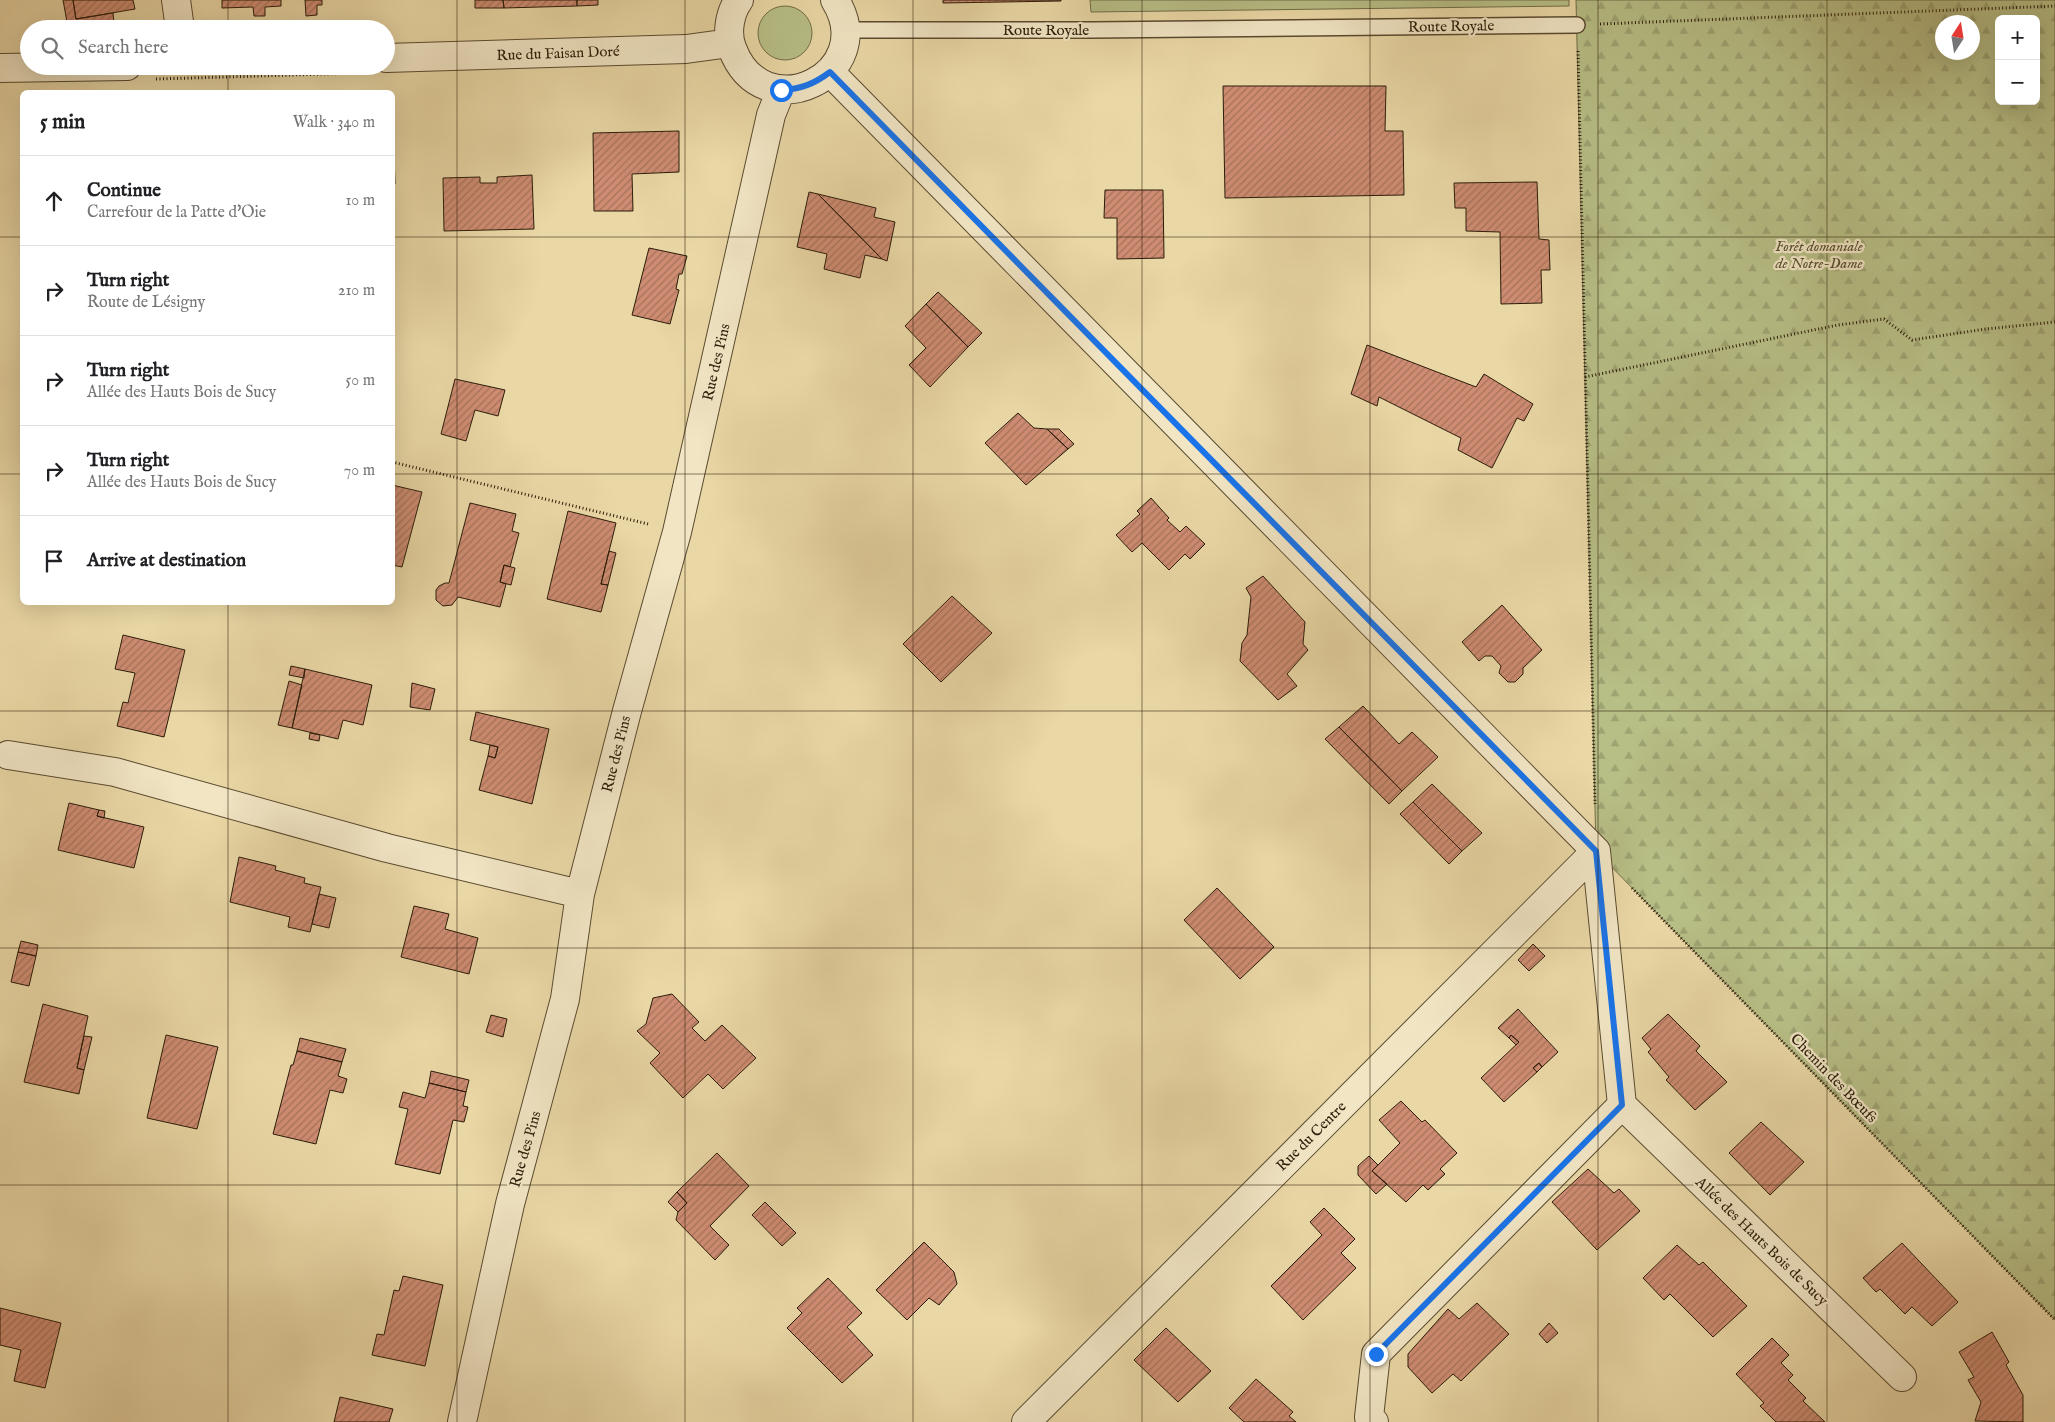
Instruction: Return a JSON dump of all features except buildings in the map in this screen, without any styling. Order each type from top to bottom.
[{"type":"street","points":[[176,0],[179,20]]},
{"type":"street","points":[[739,0],[735,5],[730,23],[730,43],[737,60],[748,75],[764,85],[781,90],[799,89],[815,83],[830,72],[839,60],[846,30],[842,10],[836,0]]},
{"type":"street","name":"Rue du Faisan Doré","points":[[395,65],[686,49],[730,43]]},
{"type":"street","points":[[0,68],[20,69]]},
{"type":"street","points":[[830,72],[1596,851],[1622,1105],[1376,1354],[1369,1417],[1374,1422]]},
{"type":"street","name":"Rue des Pins","points":[[462,1422],[510,1204],[565,999],[580,894],[627,712],[678,532],[771,115],[781,90]]},
{"type":"street","points":[[8,755],[115,772],[387,848],[580,894]]},
{"type":"street","name":"Rue du Centre","points":[[1026,1422],[1596,851]]},
{"type":"street","name":"Allée des Hauts Bois de Sucy","points":[[1622,1105],[1902,1377]]},
{"type":"lane","name":"Route Royale","points":[[846,30],[1103,30],[1577,25]]},
{"type":"path","points":[[1596,851],[1577,25],[2055,6]]},
{"type":"path","points":[[1586,377],[1838,325],[1884,319],[1912,340],[1986,329],[2055,322]]},
{"type":"path","points":[[395,463],[678,532]]},
{"type":"path","name":"Chemin des Bœufs","points":[[1631,886],[2055,1320]]},
{"type":"green space","points":[[1090,0],[1569,0],[1569,6],[1091,12]]},
{"type":"green space","name":"Forêt domaniale de Notre-Dame","points":[[1576,0],[2055,0],[2055,1320],[1596,851]]},
{"type":"green space","points":[[785,6],[795,8],[804,14],[810,23],[812,33],[810,43],[804,52],[795,58],[785,60],[775,58],[766,52],[760,43],[758,33],[760,23],[766,14],[775,8]]},
{"type":"route","points":[[781,90],[799,89],[815,83],[830,72],[1596,851],[1622,1105],[1376,1354]]}]
